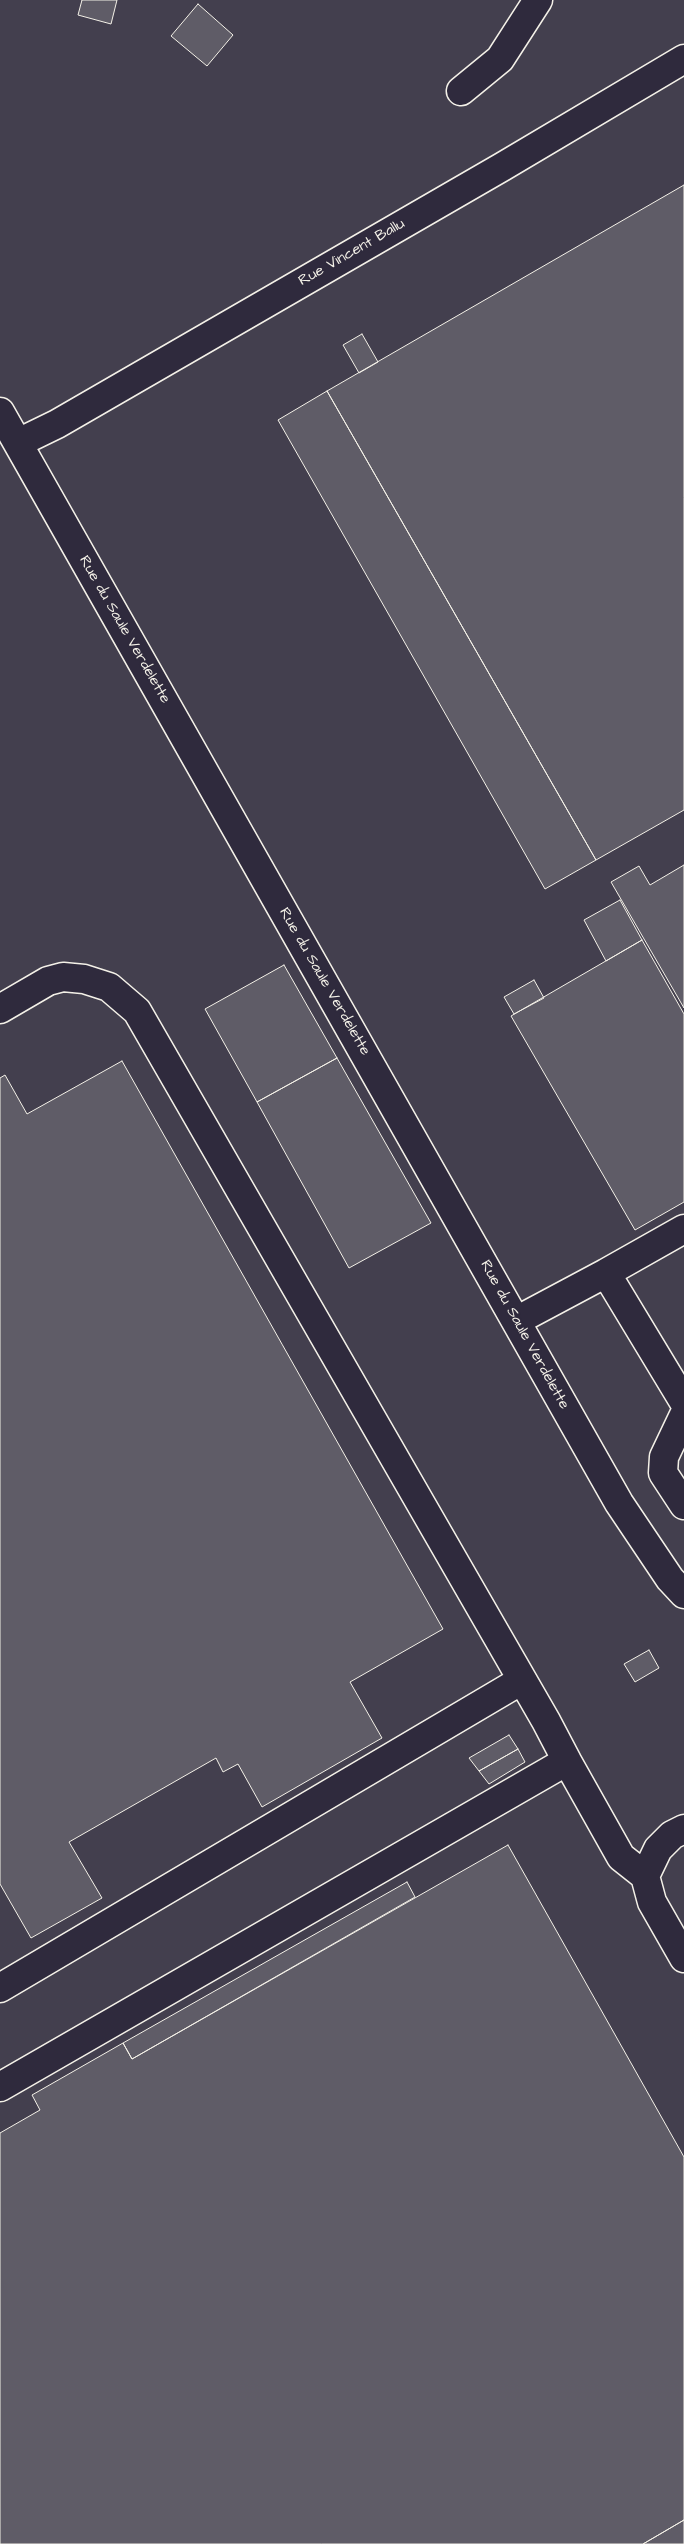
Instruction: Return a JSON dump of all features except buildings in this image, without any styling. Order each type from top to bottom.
[{"type":"street","points":[[461,91],[500,59],[538,0]]},
{"type":"street","name":"Rue Vincent Ballu","points":[[18,443],[57,424],[684,59]]},
{"type":"street","name":"Rue du Saule Verdelette","points":[[0,412],[619,1503],[670,1579],[684,1594]]},
{"type":"street","points":[[0,1010],[48,981],[63,977],[84,979],[110,988],[137,1011],[522,1680],[621,1857],[645,1876],[652,1902],[684,1958]]},
{"type":"street","points":[[516,1321],[606,1273],[684,1228]]},
{"type":"street","points":[[606,1273],[684,1402]]},
{"type":"street","points":[[684,1415],[664,1457],[662,1473],[684,1504]]},
{"type":"street","name":"Rue du Saule Verdelette","points":[[652,1551],[684,1570]]},
{"type":"street","points":[[0,1988],[522,1680]]},
{"type":"street","points":[[0,2087],[567,1761]]},
{"type":"street","points":[[645,1876],[658,1849],[672,1835],[684,1829]]},
{"type":"shaded area","points":[[0,0],[684,0],[684,2544],[0,2544]]}]
